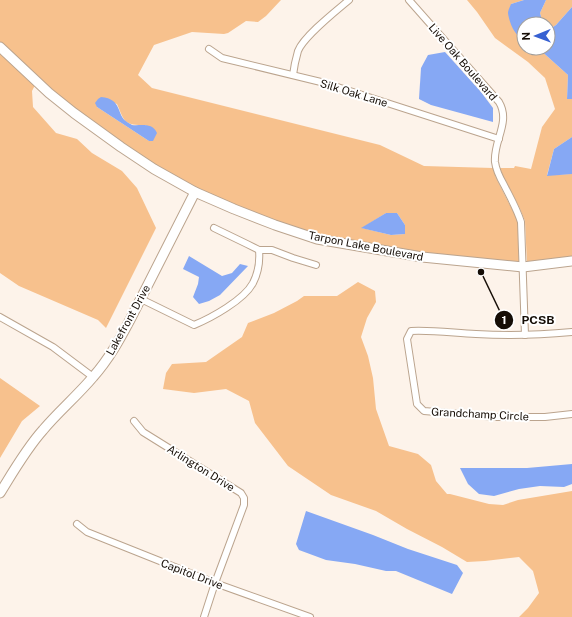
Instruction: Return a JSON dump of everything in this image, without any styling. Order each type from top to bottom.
[{"type":"street","points":[[293,75],[298,50],[303,42],[349,0]]},
{"type":"street","name":"Live Oak Boulevard","points":[[409,0],[502,108],[502,124],[495,162],[500,177],[517,210],[521,222],[525,335]]},
{"type":"street","name":"Tarpon Lake Boulevard","points":[[0,47],[49,93],[74,114],[154,169],[195,192],[275,225],[317,239],[422,257],[523,268],[572,261]]},
{"type":"street","name":"Silk Oak Lane","points":[[208,49],[222,58],[325,83],[499,139]]},
{"type":"street","name":"Lakefront Drive","points":[[0,493],[42,430],[93,378],[111,354],[122,337],[195,192]]},
{"type":"street","points":[[214,228],[259,250],[272,250],[316,265]]},
{"type":"street","points":[[140,299],[194,325],[210,318],[241,298],[252,284],[260,260],[259,250]]},
{"type":"street","points":[[0,317],[53,347],[93,378]]},
{"type":"street","name":"Grandchamp Circle","points":[[525,335],[475,334],[422,330],[411,331],[407,339],[417,404],[424,412],[496,417],[545,417],[572,414]]},
{"type":"street","points":[[525,335],[572,332]]},
{"type":"street","name":"Arlington Drive","points":[[134,421],[143,432],[241,493],[244,498],[244,505],[204,617]]},
{"type":"street","name":"Capitol Drive","points":[[77,524],[87,532],[215,583],[310,617]]},
{"type":"shaded area","points":[[0,0],[281,0],[258,22],[246,21],[228,33],[192,32],[154,45],[138,75],[152,88],[380,145],[424,166],[493,168],[496,178],[518,222],[519,264],[422,254],[318,236],[276,222],[196,189],[156,166],[123,144],[51,91],[0,42]],"holes":[[[100,99],[117,104],[126,122],[146,125],[153,141],[149,141],[97,107]],[[386,213],[397,213],[405,225],[405,234],[391,235],[362,228]]]},
{"type":"shaded area","points":[[467,0],[524,0],[511,4],[516,22],[516,53],[495,38]]},
{"type":"shaded area","points":[[546,0],[572,0],[572,7],[556,25],[556,16],[541,16],[540,13]]},
{"type":"shaded area","points":[[0,52],[35,85],[32,91],[33,107],[56,133],[77,139],[92,153],[122,171],[137,188],[156,228],[106,328],[98,320],[19,286],[0,273]]},
{"type":"shaded area","points":[[520,56],[547,56],[568,75],[567,99],[572,99],[572,137],[554,149],[547,175],[572,174],[572,258],[527,264],[525,221],[500,168],[514,168],[515,166],[531,169],[542,127],[555,109],[545,78]]},
{"type":"shaded area","points":[[358,282],[375,291],[376,302],[367,318],[361,337],[368,356],[373,378],[376,409],[389,446],[418,454],[431,465],[436,481],[447,494],[489,504],[503,505],[518,500],[572,491],[572,617],[519,617],[539,593],[533,571],[519,557],[467,562],[376,511],[331,495],[288,466],[255,423],[249,401],[226,389],[194,393],[163,389],[166,373],[172,364],[206,362],[242,337],[248,323],[274,313],[304,296],[337,296]]},
{"type":"shaded area","points":[[0,378],[40,406],[22,421],[0,458]]},
{"type":"water","points":[[524,0],[546,0],[540,13],[541,16],[516,16],[516,33],[511,25],[508,13],[511,4]]},
{"type":"water","points":[[572,7],[572,99],[567,99],[568,75],[547,56],[556,56],[556,25]]},
{"type":"water","points":[[445,52],[481,92],[493,108],[493,122],[431,105],[419,99],[421,68],[428,55]]},
{"type":"water","points":[[101,97],[108,98],[113,101],[121,115],[128,123],[132,125],[146,125],[152,127],[157,133],[153,141],[149,141],[97,107],[95,103]]},
{"type":"water","points":[[572,137],[572,174],[547,176],[554,149]]},
{"type":"water","points":[[386,213],[397,213],[405,225],[405,234],[391,235],[361,228]]},
{"type":"water","points":[[189,256],[222,276],[232,273],[240,264],[248,266],[220,295],[199,304],[193,297],[199,277],[183,269]]},
{"type":"water","points":[[572,464],[572,484],[564,487],[540,486],[519,489],[494,496],[479,494],[468,484],[460,468],[527,468]]},
{"type":"water","points":[[306,511],[408,549],[457,565],[463,573],[452,594],[396,571],[386,571],[355,564],[326,560],[299,550],[296,544]]},
{"type":"place","name":"PCSB","points":[[481,272]]}]
